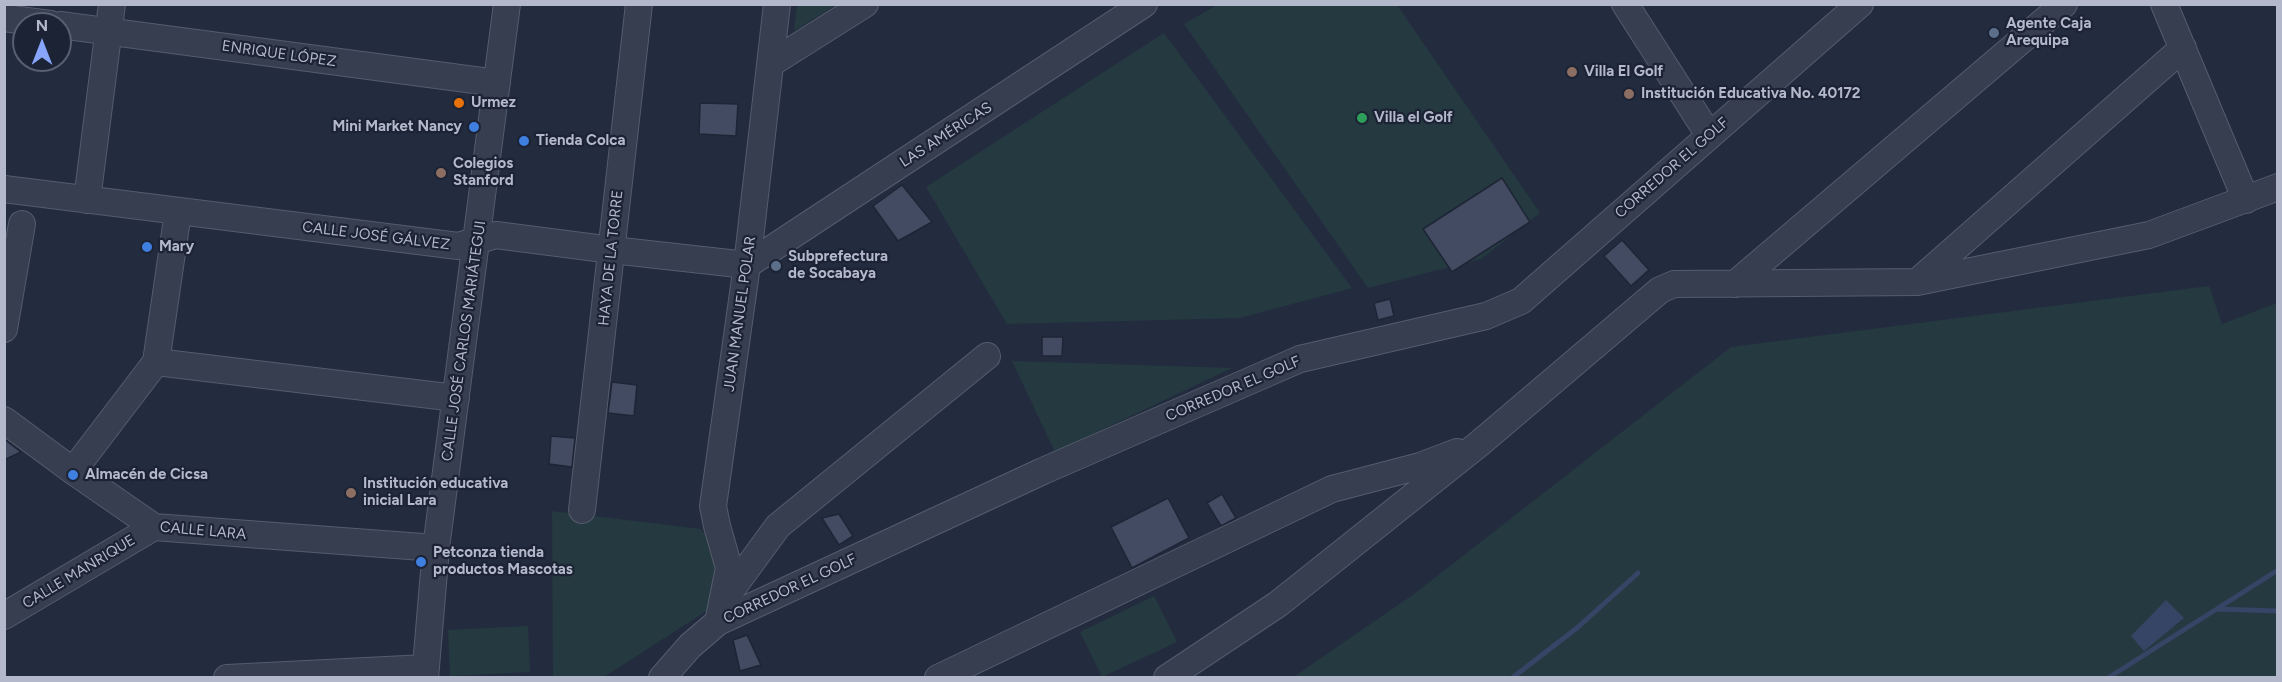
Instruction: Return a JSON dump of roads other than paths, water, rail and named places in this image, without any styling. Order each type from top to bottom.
[{"type":"street","points":[[87,200],[112,4]]},
{"type":"street","name":"CALLE JOSÉ CARLOS MARIÁTEGUI","points":[[426,673],[436,548],[507,4]]},
{"type":"street","name":"HAYA DE LA TORRE","points":[[582,510],[639,4]]},
{"type":"street","name":"JUAN MANUEL POLAR","points":[[720,612],[729,568],[713,506],[747,265],[777,4]]},
{"type":"street","points":[[770,64],[865,4]]},
{"type":"street","name":"LAS AMÉRICAS","points":[[747,265],[1144,4]]},
{"type":"street","name":"CORREDOR EL GOLF","points":[[662,678],[720,612],[1300,359],[1486,316],[1521,301],[1860,4]]},
{"type":"street","points":[[1735,284],[2064,4]]},
{"type":"street","points":[[2164,4],[2246,200]]},
{"type":"street","points":[[1626,5],[1709,135]]},
{"type":"street","name":"ENRIQUE LÓPEZ","points":[[72,27],[497,83]]},
{"type":"street","points":[[1917,282],[2183,48]]},
{"type":"street","points":[[1167,678],[1278,604],[1480,443],[1660,290],[1674,284],[1917,282],[2149,235],[2277,188]]},
{"type":"street","name":"CALLE JOSÉ GÁLVEZ","points":[[4,189],[458,246],[496,235],[747,265]]},
{"type":"street","points":[[73,471],[156,362],[178,212]]},
{"type":"street","points":[[5,327],[22,224]]},
{"type":"street","points":[[720,612],[778,526],[987,356]]},
{"type":"street","points":[[156,362],[456,398]]},
{"type":"street","name":"CALLE LARA","points":[[4,420],[154,527],[436,548]]},
{"type":"street","points":[[938,678],[1332,489],[1420,466],[1480,443]]},
{"type":"street","name":"CALLE MANRIQUE","points":[[4,616],[154,527]]},
{"type":"street","points":[[227,678],[426,673]]},
{"type":"water","points":[[2166,600],[2184,618],[2144,651],[2131,636]]},
{"type":"waterway","points":[[2108,678],[2278,570]]},
{"type":"waterway","points":[[1512,678],[1577,628],[1638,573]]},
{"type":"waterway","points":[[2217,609],[2278,611]]},
{"type":"place","name":"Agente Caja Arequipa","points":[[1994,33]]},
{"type":"place","name":"Villa El Golf","points":[[1572,72]]},
{"type":"place","name":"Institución Educativa No. 40172","points":[[1629,94]]},
{"type":"place","name":"Urmez","points":[[459,103]]},
{"type":"place","name":"Villa el Golf","points":[[1362,118]]},
{"type":"place","name":"Mini Market Nancy","points":[[474,127]]},
{"type":"place","name":"Tienda Colca","points":[[524,141]]},
{"type":"place","name":"Colegios Stanford","points":[[441,173]]},
{"type":"place","name":"Mary","points":[[147,247]]},
{"type":"place","name":"Subprefectura de Socabaya","points":[[776,266]]},
{"type":"place","name":"Almacén de Cicsa","points":[[73,475]]},
{"type":"place","name":"Institución educativa inicial Lara","points":[[351,493]]},
{"type":"place","name":"Petconza tienda productos Mascotas","points":[[421,562]]}]
